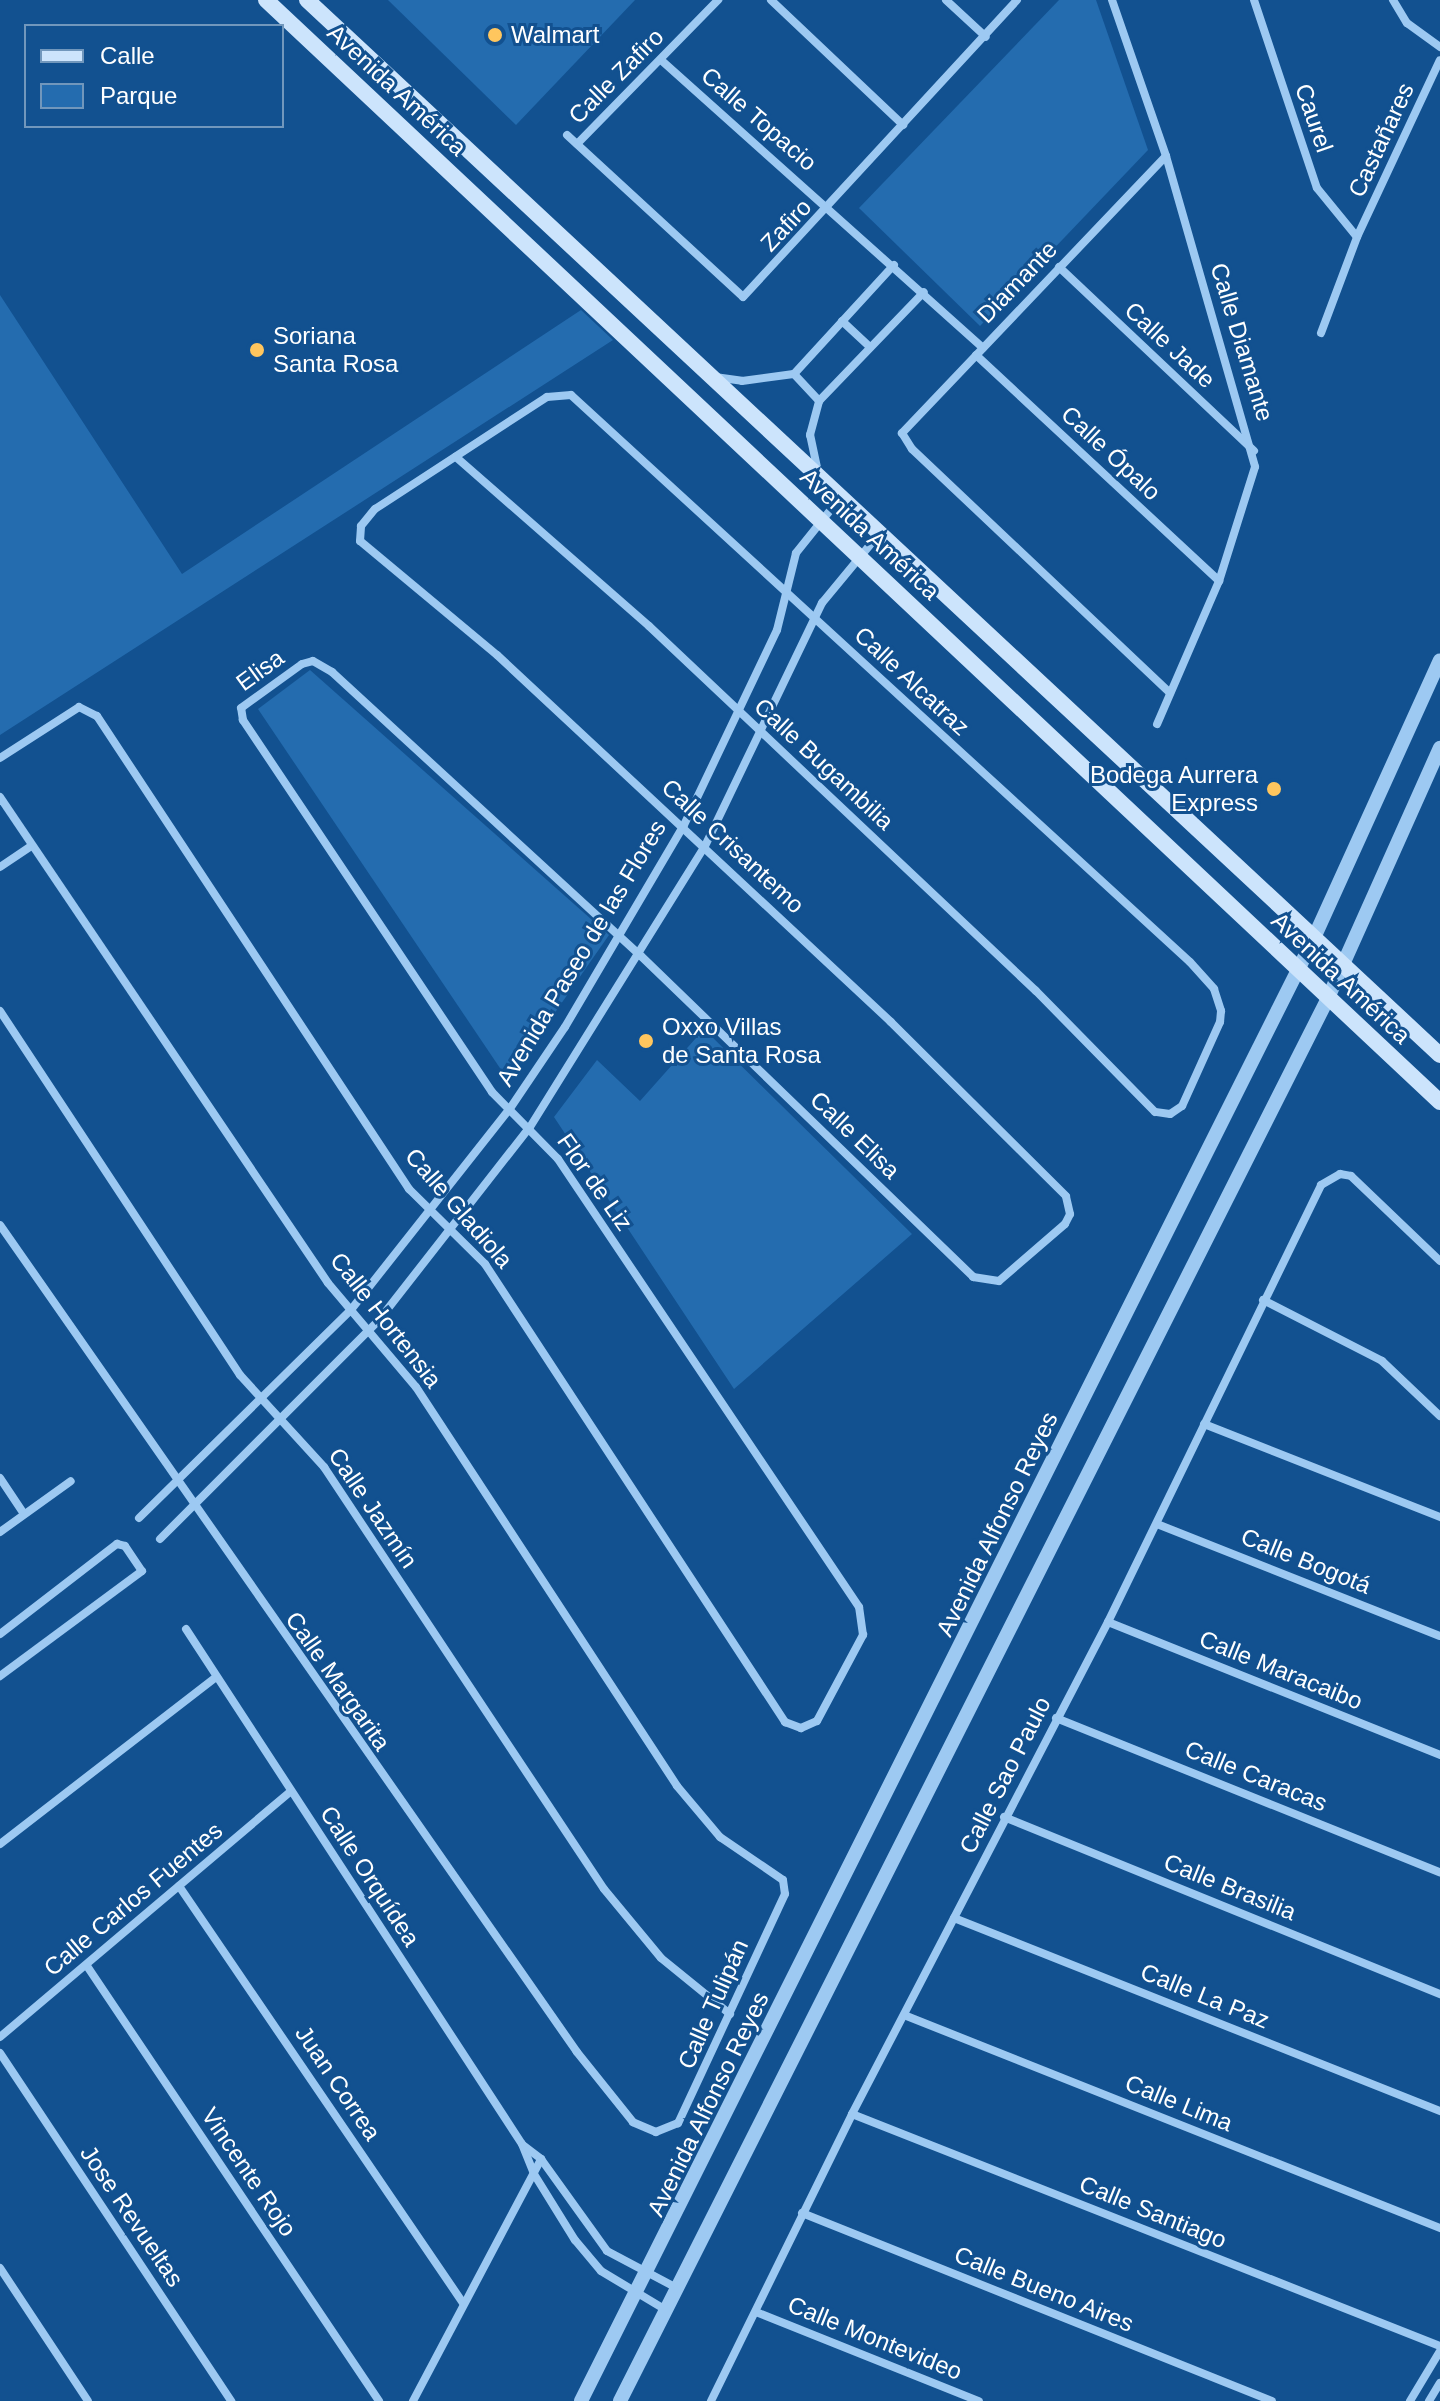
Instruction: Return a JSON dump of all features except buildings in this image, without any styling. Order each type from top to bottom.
[{"type":"main road","name":"Avenida América","points":[[266,0],[1440,1102]]},
{"type":"main road","name":"Avenida América","points":[[307,0],[1440,1055]]},
{"type":"main road","points":[[555,271],[569,268],[573,248]]},
{"type":"main road","points":[[591,305],[591,288],[607,280]]},
{"type":"street","name":"Calle Zafiro","points":[[577,144],[718,0]]},
{"type":"street","points":[[771,0],[903,125]]},
{"type":"street","points":[[946,0],[986,37]]},
{"type":"street","name":"Zafiro","points":[[567,135],[740,296],[751,292],[1017,0]]},
{"type":"street","name":"Calle Diamante","points":[[1112,0],[1166,156],[1254,451],[1253,482],[1219,581],[1157,724]]},
{"type":"street","name":"Caurel","points":[[1254,0],[1317,188],[1357,237]]},
{"type":"street","points":[[1393,0],[1407,23],[1440,47]]},
{"type":"street","name":"Calle Topacio","points":[[661,60],[894,265]]},
{"type":"street","name":"Castañares","points":[[1321,333],[1357,237],[1440,60]]},
{"type":"street","name":"Diamante","points":[[1166,156],[903,428],[903,437],[1170,693]]},
{"type":"street","points":[[710,377],[742,381],[794,374],[894,265]]},
{"type":"street","name":"Calle Ópalo","points":[[894,265],[979,351],[1219,581]]},
{"type":"street","name":"Calle Jade","points":[[1059,267],[1254,451]]},
{"type":"street","points":[[821,480],[810,435],[819,401],[924,292]]},
{"type":"street","points":[[842,321],[870,347]]},
{"type":"street","points":[[794,374],[819,401]]},
{"type":"street","name":"Calle Alcatraz","points":[[456,457],[556,393],[571,395],[1214,989],[1220,1022],[1182,1106],[1170,1114],[1155,1112]]},
{"type":"street","name":"Calle Crisantemo","points":[[456,457],[375,509],[361,526],[360,541],[497,655],[684,825],[1066,1196]]},
{"type":"street","name":"Calle Bugambilia","points":[[456,457],[553,538],[740,712],[1036,991],[1155,1112]]},
{"type":"street","name":"Avenida Paseo de las Flores","points":[[176,1485],[350,1311],[509,1110],[619,939],[684,825],[777,630],[784,590],[796,553],[840,498]]},
{"type":"street","name":"Avenida Paseo de las Flores","points":[[192,1508],[369,1329],[451,1232],[530,1127],[641,956],[705,846],[832,586],[879,534]]},
{"type":"street","name":"Avenida Alfonso Reyes","points":[[581,2401],[647,2276],[1313,940],[1440,660]]},
{"type":"street","name":"Elisa","points":[[246,725],[244,704],[302,664],[320,663]]},
{"type":"street","name":"Calle Elisa","points":[[320,663],[641,956],[982,1282],[1004,1277],[1065,1224],[1070,1214],[1066,1196]]},
{"type":"street","name":"Calle Gladiola","points":[[0,758],[79,707],[97,716],[409,1189],[485,1264],[785,1722],[810,1725]]},
{"type":"street","name":"Flor de Liz","points":[[246,725],[509,1110],[530,1127],[558,1159],[859,1607],[863,1635],[810,1725]]},
{"type":"street","points":[[620,2401],[1328,998],[1440,748]]},
{"type":"street","name":"Calle Hortensia","points":[[0,797],[350,1311],[369,1329],[416,1387],[699,1817],[771,1869],[785,1887]]},
{"type":"street","points":[[0,867],[31,846]]},
{"type":"street","name":"Calle Jazmín","points":[[0,1011],[260,1401],[324,1467],[604,1889],[661,1958],[730,2014]]},
{"type":"street","name":"Calle Sao Paulo","points":[[711,2401],[852,2114],[1108,1622],[1321,1185],[1340,1174],[1351,1176],[1440,1261]]},
{"type":"street","name":"Calle Margarita","points":[[0,1225],[192,1508],[577,2052],[633,2122],[643,2129],[667,2130]]},
{"type":"street","points":[[1263,1300],[1382,1361],[1440,1416]]},
{"type":"street","points":[[1204,1424],[1440,1517]]},
{"type":"street","points":[[0,1478],[24,1514]]},
{"type":"street","points":[[0,1532],[71,1481]]},
{"type":"street","points":[[139,1518],[176,1485]]},
{"type":"street","points":[[160,1539],[192,1508]]},
{"type":"street","name":"Calle Bogotá","points":[[1157,1524],[1440,1636]]},
{"type":"street","points":[[0,1634],[122,1544],[142,1571],[0,1676]]},
{"type":"street","name":"Calle Maracaibo","points":[[1108,1622],[1440,1755]]},
{"type":"street","name":"Calle Orquídea","points":[[186,1629],[522,2144],[534,2174],[587,2256],[636,2293],[666,2310]]},
{"type":"street","points":[[0,1844],[216,1677]]},
{"type":"street","name":"Calle Caracas","points":[[1056,1718],[1440,1872]]},
{"type":"street","name":"Calle Carlos Fuentes","points":[[0,2037],[290,1792]]},
{"type":"street","name":"Calle Brasilia","points":[[1004,1817],[1440,1994]]},
{"type":"street","name":"Juan Correa","points":[[179,1886],[463,2303]]},
{"type":"street","name":"Calle Tulipán","points":[[667,2130],[687,2112],[785,1887]]},
{"type":"street","name":"Calle La Paz","points":[[954,1918],[1440,2111]]},
{"type":"street","name":"Vincente Rojo","points":[[87,1966],[379,2401]]},
{"type":"street","name":"Calle Lima","points":[[904,2015],[1440,2228]]},
{"type":"street","name":"Jose Revueltas","points":[[0,2053],[231,2401]]},
{"type":"street","name":"Calle Santiago","points":[[852,2114],[1440,2348]]},
{"type":"street","name":"Calle Orquídea","points":[[522,2144],[541,2159],[607,2251],[647,2276],[677,2288]]},
{"type":"street","points":[[413,2401],[541,2159]]},
{"type":"street","name":"Calle Bueno Aires","points":[[802,2213],[1272,2401]]},
{"type":"street","points":[[0,2268],[88,2401]]},
{"type":"street","name":"Calle Montevideo","points":[[756,2312],[979,2401]]},
{"type":"street","points":[[1410,2401],[1440,2348]]},
{"type":"street","points":[[1429,2401],[1440,2383]]},
{"type":"green space","points":[[388,0],[635,0],[516,125]]},
{"type":"green space","points":[[1059,0],[1096,0],[1148,150],[980,326],[859,208]]},
{"type":"green space","points":[[0,295],[182,574],[581,310],[613,340],[0,735]]},
{"type":"green space","points":[[310,670],[609,935],[508,1080],[258,709]]},
{"type":"green space","points":[[704,1029],[912,1234],[734,1389],[554,1117],[597,1060],[640,1101]]},
{"type":"place","name":"Walmart","points":[[495,35]]},
{"type":"place","name":"Soriana Santa Rosa","points":[[257,350]]},
{"type":"place","name":"Bodega Aurrera Express","points":[[1274,789]]},
{"type":"place","name":"Oxxo Villas de Santa Rosa","points":[[646,1041]]}]
